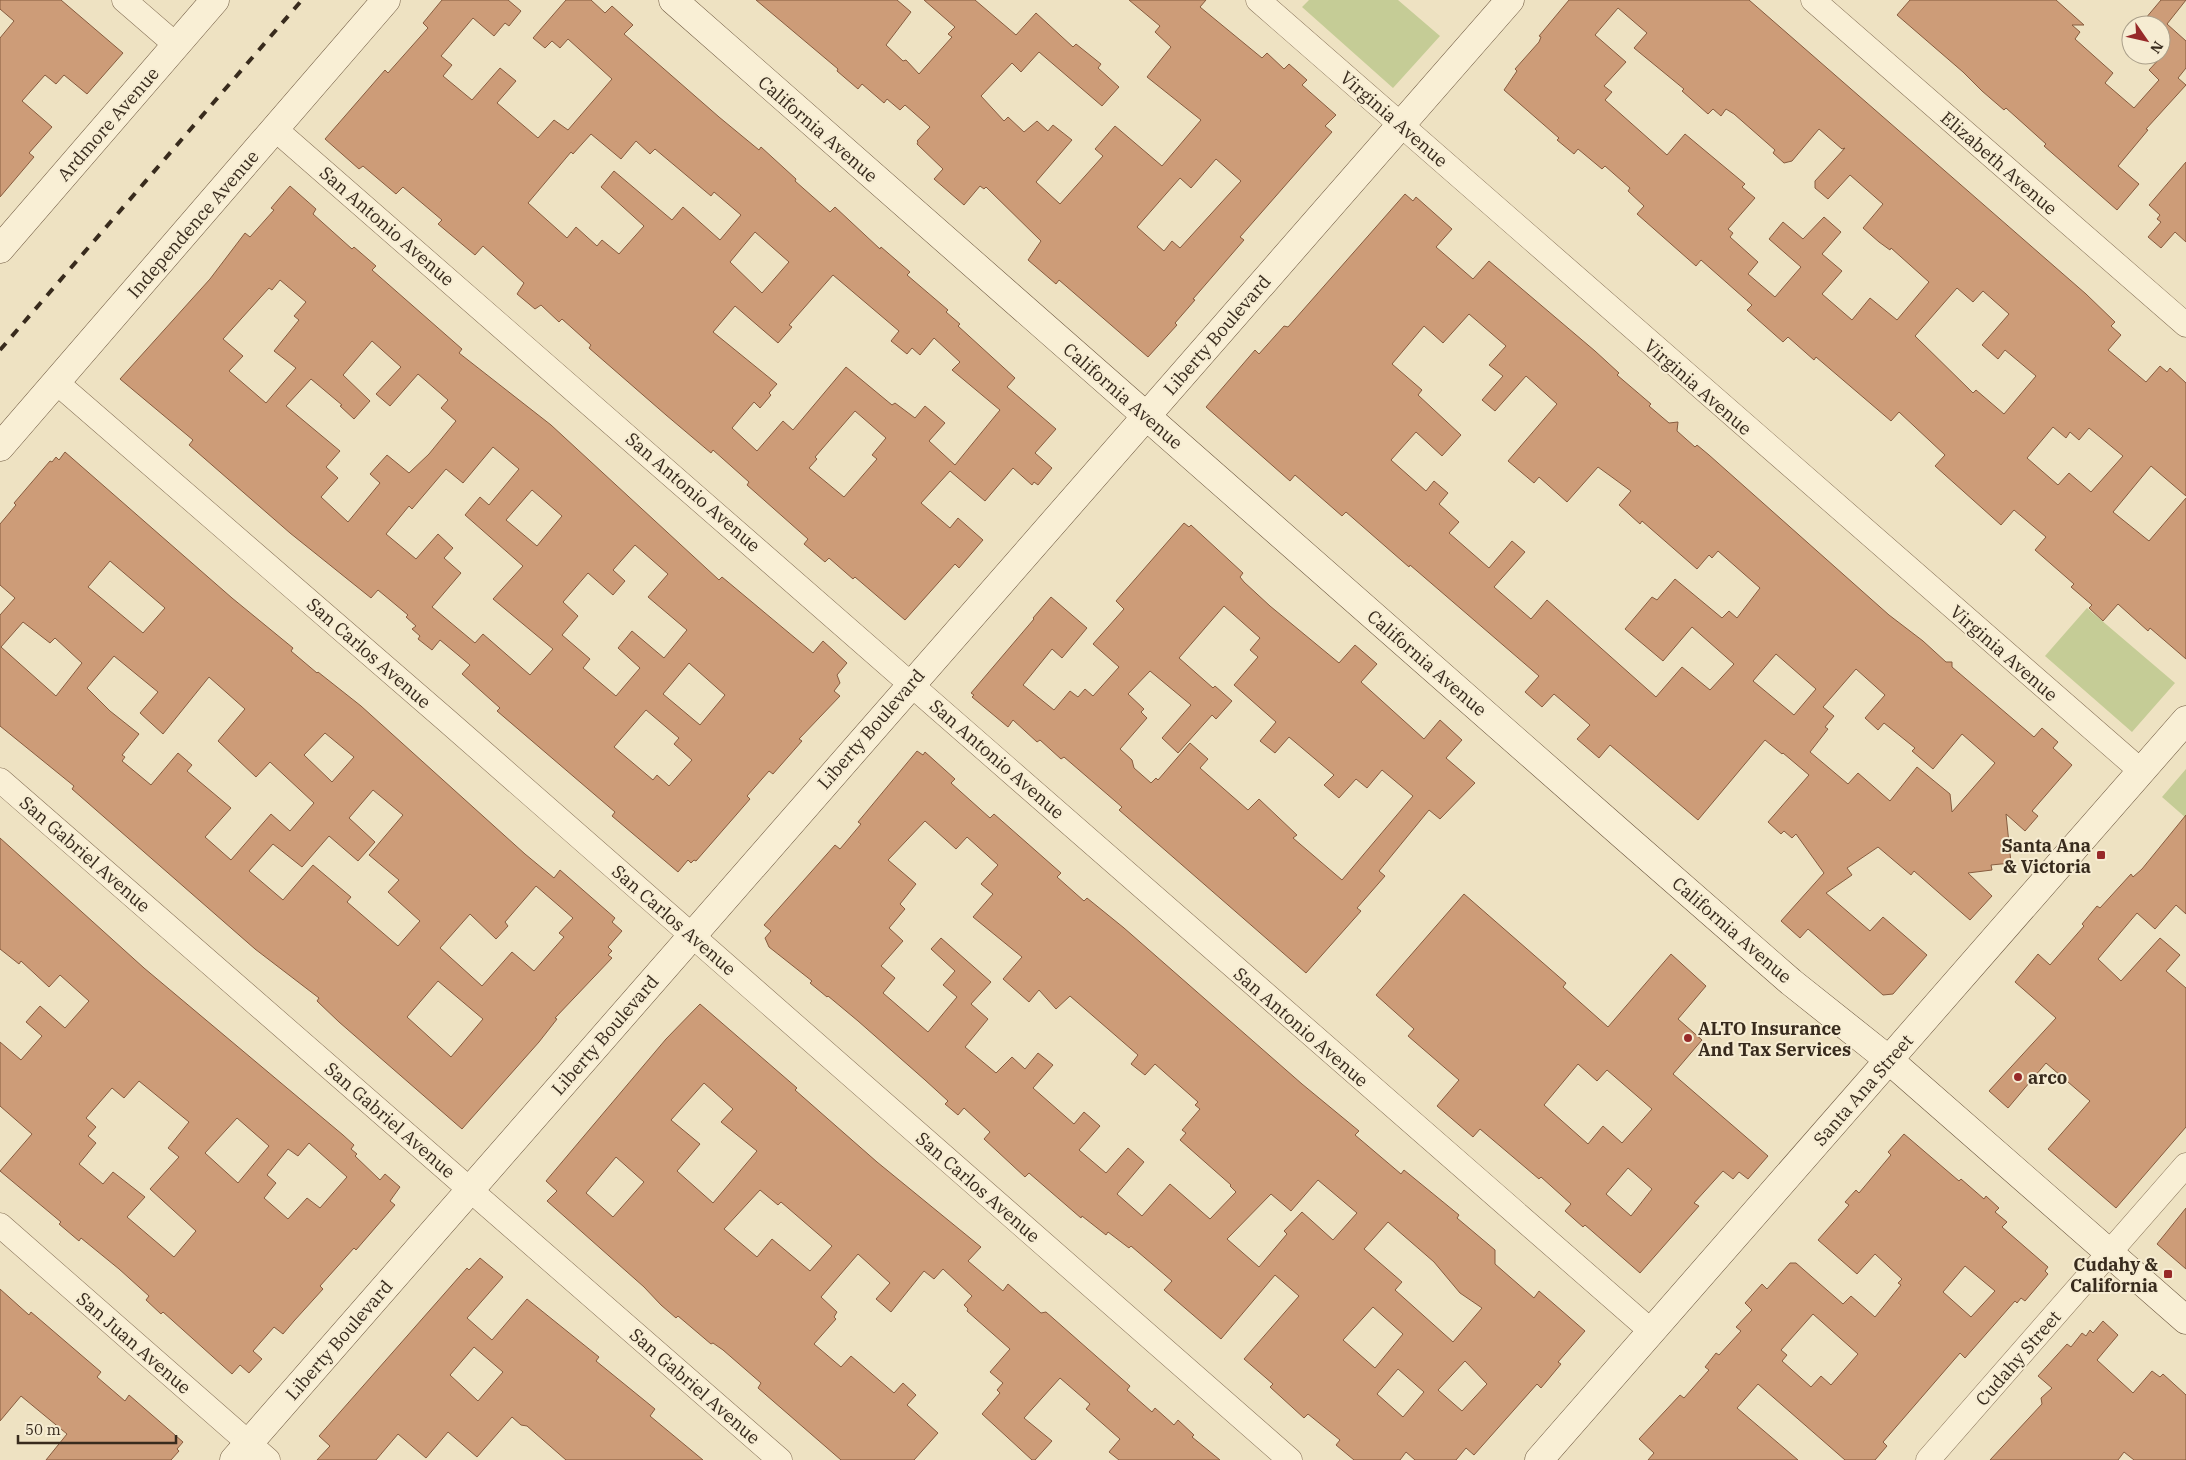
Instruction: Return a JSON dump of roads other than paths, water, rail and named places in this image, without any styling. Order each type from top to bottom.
[{"type":"street","points":[[124,0],[176,45]]},
{"type":"street","name":"Ardmore Avenue","points":[[0,249],[215,0]]},
{"type":"street","name":"Independence Avenue","points":[[0,447],[386,0]]},
{"type":"street","name":"California Avenue","points":[[673,0],[1026,311],[1147,414],[1195,460],[1618,831],[1792,982],[1888,1060],[2186,1320]]},
{"type":"street","name":"Virginia Avenue","points":[[1258,0],[2141,771]]},
{"type":"street","name":"Liberty Boulevard","points":[[250,1454],[470,1190],[911,683],[1510,0]]},
{"type":"street","name":"Elizabeth Avenue","points":[[1813,0],[2186,325]]},
{"type":"street","name":"San Antonio Avenue","points":[[275,129],[911,683],[1296,1023],[1651,1331]]},
{"type":"street","name":"San Carlos Avenue","points":[[56,382],[445,719],[1290,1460]]},
{"type":"street","name":"Santa Ana Street","points":[[1539,1460],[2186,720]]},
{"type":"street","name":"San Gabriel Avenue","points":[[0,780],[780,1460]]},
{"type":"street","name":"Cudahy Street","points":[[1928,1460],[2186,1165]]},
{"type":"street","name":"San Juan Avenue","points":[[0,1225],[250,1454]]},
{"type":"railway","points":[[0,350],[302,0]]},
{"type":"place","name":"Santa Ana & Victoria","points":[[2101,855]]},
{"type":"place","name":"ALTO Insurance And Tax Services","points":[[1688,1038]]},
{"type":"place","name":"arco","points":[[2018,1077]]},
{"type":"place","name":"Cudahy & California","points":[[2168,1274]]}]
